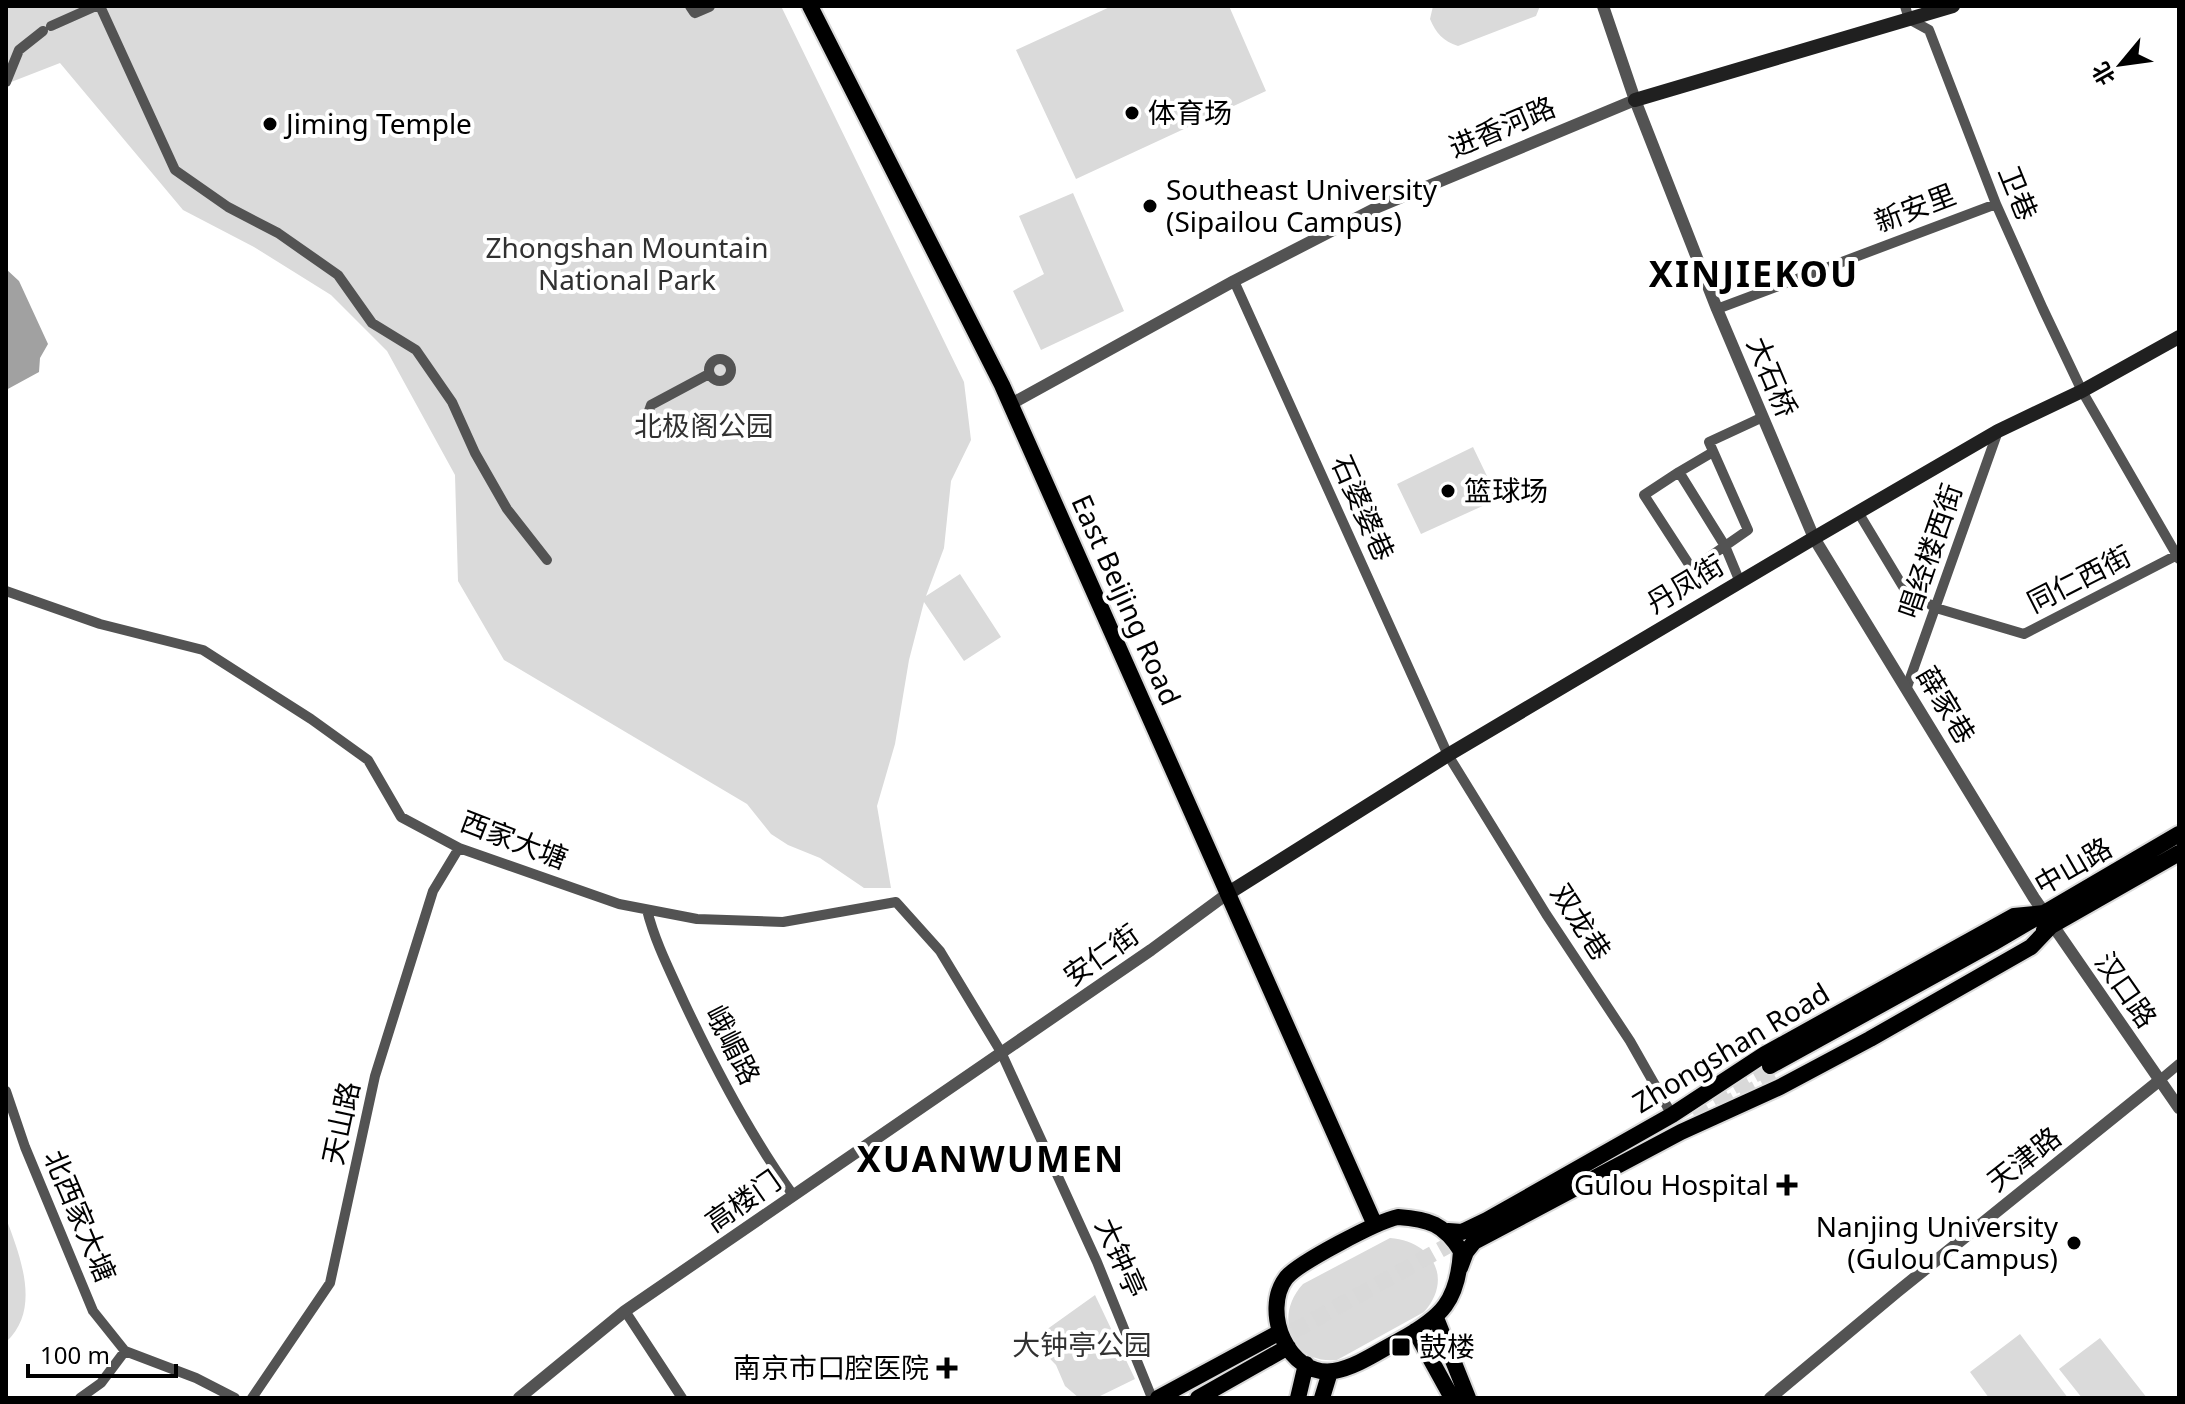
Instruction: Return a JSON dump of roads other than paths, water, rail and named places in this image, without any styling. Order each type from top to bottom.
[{"type":"main road","name":"East Beijing Road","points":[[810,6],[1011,404],[1375,1225]]},
{"type":"main road","name":"进香河路","points":[[1635,100],[1907,12],[1953,6]]},
{"type":"main road","name":"丹凤街","points":[[1227,894],[1448,755],[1858,512],[1998,431],[2082,391],[2179,337]]},
{"type":"main road","name":"中山路","points":[[2048,919],[1993,943],[1773,1072],[1919,1002],[2048,919],[2179,834]]},
{"type":"main road","points":[[1460,1268],[1461,1251],[1448,1231],[1423,1219],[1388,1219],[1294,1270],[1286,1279],[1275,1306],[1284,1340],[1306,1364],[1330,1372],[1353,1365],[1436,1318],[1447,1303],[1466,1252],[1474,1242],[1681,1132],[1749,1103],[1870,1039],[2031,947],[2048,919],[2179,853]]},
{"type":"main road","name":"Zhongshan Road","points":[[1448,1231],[1462,1232],[1478,1225],[1672,1115],[1765,1054],[2014,916],[2048,919]]},
{"type":"main road","points":[[1436,1318],[1468,1398]]},
{"type":"main road","points":[[1415,1331],[1452,1398]]},
{"type":"main road","points":[[1155,1398],[1284,1340]]},
{"type":"main road","points":[[1198,1398],[1284,1340]]},
{"type":"main road","points":[[1298,1398],[1306,1364]]},
{"type":"main road","points":[[1322,1398],[1330,1372]]},
{"type":"street","points":[[6,82],[25,43],[47,29],[98,6],[175,170],[228,207],[278,233],[338,275],[372,323],[416,350],[452,402],[475,453],[507,509],[547,560]]},
{"type":"street","points":[[691,6],[695,12],[709,6]]},
{"type":"street","name":"大石桥","points":[[1603,6],[1635,100],[1717,309],[1814,538]]},
{"type":"street","name":"卫巷","points":[[1907,12],[1929,30],[1996,204],[2082,391],[2178,556]]},
{"type":"street","name":"进香河路","points":[[1011,404],[1234,281],[1378,207],[1635,100]]},
{"type":"street","name":"新安里","points":[[1717,309],[1996,204]]},
{"type":"street","name":"石婆婆巷","points":[[1234,281],[1448,755]]},
{"type":"street","points":[[689,429],[659,430],[649,419],[648,412],[651,405],[709,374]]},
{"type":"street","points":[[1713,452],[1644,495],[1692,569],[1748,530],[1709,442],[1763,417]]},
{"type":"street","name":"唱经楼西街","points":[[1907,687],[1998,431]]},
{"type":"street","points":[[1679,472],[1725,546],[1740,582]]},
{"type":"street","name":"同仁西街","points":[[1858,512],[1905,590],[1936,608],[2024,634],[2178,556]]},
{"type":"street","name":"薛家巷","points":[[1814,538],[2034,898]]},
{"type":"street","name":"西家大塘","points":[[6,591],[100,624],[203,650],[311,719],[368,760],[401,817],[459,848],[619,904],[697,919],[783,922],[896,902],[940,951],[1001,1052]]},
{"type":"street","name":"双龙巷","points":[[1448,755],[1546,914],[1630,1041],[1672,1115]]},
{"type":"street","name":"天山路","points":[[252,1398],[330,1283],[375,1076],[433,891],[459,848]]},
{"type":"street","name":"安仁街","points":[[1001,1052],[1227,894]]},
{"type":"street","name":"汉口路","points":[[2034,898],[2179,1108]]},
{"type":"street","name":"峨嵋路","points":[[647,910],[653,935],[712,1063],[793,1195]]},
{"type":"street","name":"高楼门","points":[[519,1398],[625,1311],[1001,1052]]},
{"type":"street","name":"大钟亭","points":[[1001,1052],[1155,1398]]},
{"type":"street","points":[[2160,1080],[2179,1064]]},
{"type":"street","name":"天津路","points":[[1770,1398],[2160,1080]]},
{"type":"street","name":"北西家大塘","points":[[6,1091],[25,1147],[93,1311],[125,1351]]},
{"type":"street","points":[[625,1311],[682,1398]]},
{"type":"street","points":[[80,1398],[101,1383],[125,1351],[196,1378],[235,1398]]},
{"type":"tunnel","points":[[1691,1110],[1770,1066]]},
{"type":"tunnel","points":[[1720,1107],[1776,1078]]},
{"type":"tunnel","points":[[1272,1343],[1465,1236]]},
{"type":"place","name":"体育场","points":[[1132,113]]},
{"type":"place","name":"Jiming Temple","points":[[270,124]]},
{"type":"place","name":"Southeast University (Sipailou Campus)","points":[[1150,206]]},
{"type":"place","name":"篮球场","points":[[1448,491]]},
{"type":"place","name":"Gulou Hospital","points":[[1787,1185]]},
{"type":"place","name":"Nanjing University (Gulou Campus)","points":[[2074,1243]]},
{"type":"place","name":"鼓楼","points":[[1401,1347]]},
{"type":"place","name":"南京市口腔医院","points":[[947,1368]]},
{"type":"district","name":"XINJIEKOU","points":[[1754,274]]},
{"type":"district","name":"XUANWUMEN","points":[[991,1159]]},
{"type":"park label","name":"Zhongshan Mountain National Park","points":[[627,264]]},
{"type":"park label","name":"北极阁公园","points":[[704,426]]},
{"type":"park label","name":"大钟亭公园","points":[[1082,1345]]}]
